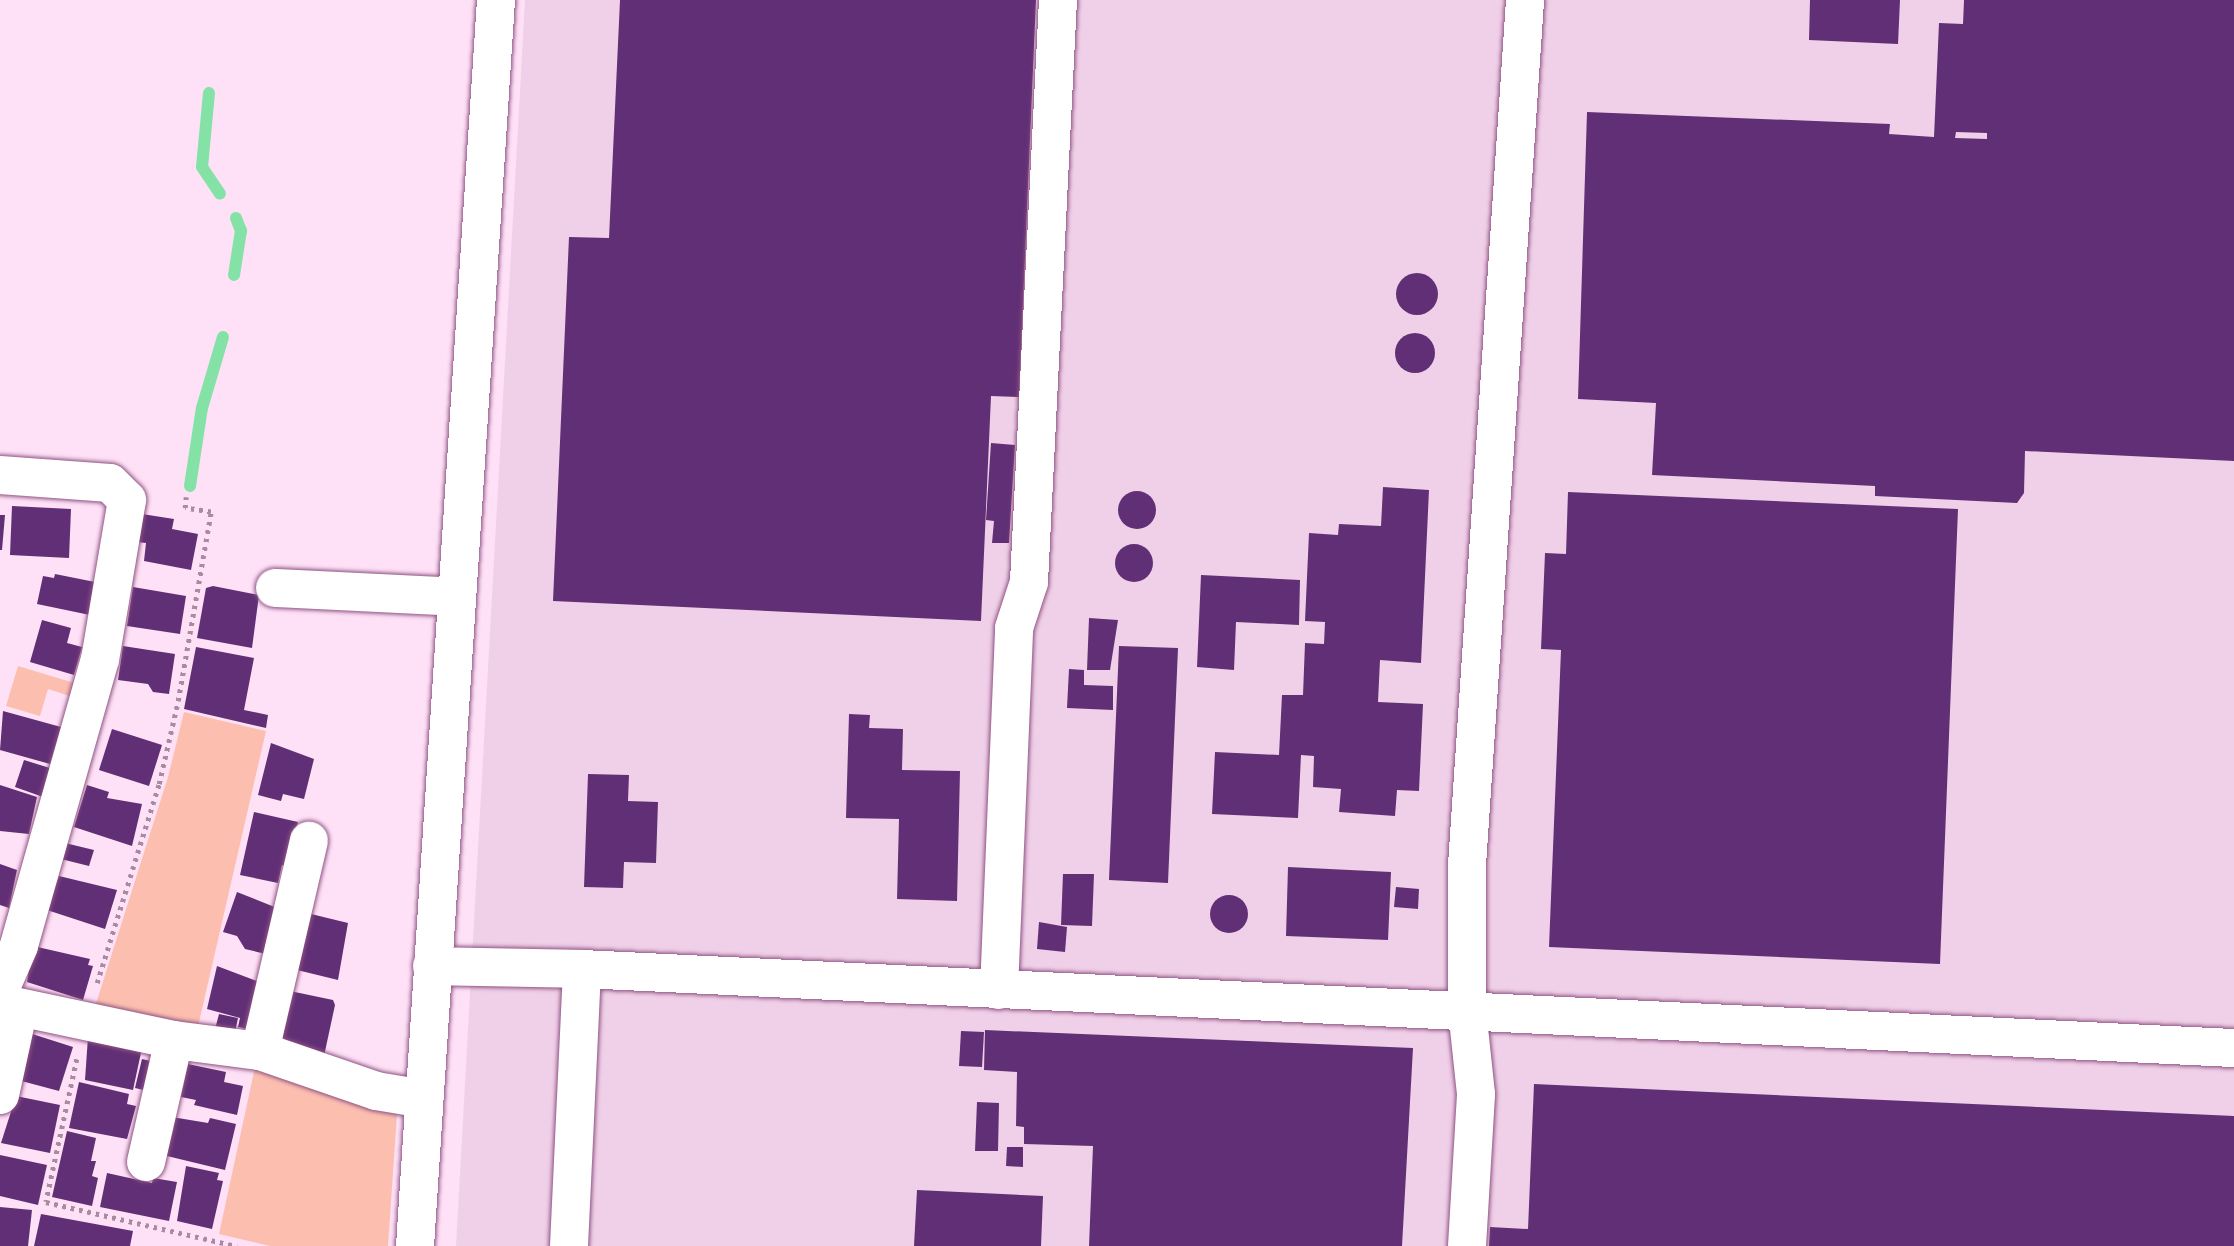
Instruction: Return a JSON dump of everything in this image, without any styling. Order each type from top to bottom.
[{"type":"street","points":[[415,1246],[496,0]]},
{"type":"street","points":[[999,990],[1014,628],[1029,582],[1058,0]]},
{"type":"street","points":[[1467,1246],[1476,1094],[1467,1010],[1467,865],[1525,0]]},
{"type":"street","points":[[0,475],[110,483],[127,500],[100,659],[6,1000],[0,1095]]},
{"type":"street","points":[[275,588],[457,597]]},
{"type":"street","points":[[260,1051],[309,841]]},
{"type":"street","points":[[432,966],[582,969],[2234,1048]]},
{"type":"street","points":[[569,1246],[582,969]]},
{"type":"street","points":[[6,1000],[85,1021],[174,1040],[260,1051],[376,1091],[424,1099]]},
{"type":"street","points":[[146,1162],[174,1040]]},
{"type":"path","points":[[85,1021],[159,784],[178,701],[211,512],[185,508],[186,497]]},
{"type":"shaded area","points":[[525,0],[2234,0],[2234,1246],[456,1246]]},
{"type":"shaded area","points":[[18,666],[81,685],[76,698],[48,689],[40,716],[6,706]]},
{"type":"shaded area","points":[[184,712],[266,731],[197,1031],[93,1013],[168,777]]},
{"type":"shaded area","points":[[255,1067],[397,1114],[388,1246],[270,1246],[219,1234]]},
{"type":"building","points":[[620,0],[1036,0],[1019,397],[991,396],[981,621],[553,601],[569,237],[609,238]]},
{"type":"building","points":[[1810,0],[1900,0],[1898,44],[1809,40]]},
{"type":"building","points":[[1964,0],[2234,0],[2234,461],[2025,451],[2024,493],[2017,503],[1875,496],[1875,486],[1652,475],[1656,403],[1578,399],[1587,112],[1890,124],[1889,134],[1934,137],[1939,23],[1963,24]],"holes":[[[1956,132],[1987,133],[1987,139],[1955,138]]]},
{"type":"building","points":[[1417,273],[1432,279],[1438,294],[1432,309],[1417,315],[1402,309],[1396,294],[1402,279]]},
{"type":"building","points":[[1415,333],[1423,334],[1429,339],[1434,345],[1434,361],[1429,367],[1423,372],[1415,373],[1407,372],[1401,367],[1396,361],[1395,353],[1396,345],[1401,339],[1407,334]]},
{"type":"building","points":[[991,443],[1015,445],[1009,543],[992,543],[994,521],[986,520]]},
{"type":"building","points":[[1383,487],[1429,490],[1421,663],[1380,660],[1378,702],[1423,704],[1419,791],[1397,790],[1395,816],[1339,812],[1341,789],[1313,787],[1314,756],[1301,755],[1298,818],[1212,814],[1215,752],[1279,755],[1282,695],[1303,695],[1305,643],[1324,644],[1325,622],[1305,621],[1309,533],[1338,535],[1339,524],[1381,526]]},
{"type":"building","points":[[1137,491],[1150,497],[1156,510],[1150,523],[1137,529],[1124,523],[1118,510],[1124,497]]},
{"type":"building","points":[[1568,492],[1958,509],[1940,964],[1549,947],[1561,650],[1541,649],[1545,553],[1566,554]]},
{"type":"building","points":[[12,506],[71,509],[69,558],[10,555]]},
{"type":"building","points":[[142,514],[174,519],[172,529],[198,534],[191,570],[144,561],[146,543],[137,542]]},
{"type":"building","points":[[0,515],[5,515],[2,550],[0,550]]},
{"type":"building","points":[[1134,544],[1147,550],[1153,563],[1147,576],[1134,582],[1121,576],[1115,563],[1121,550]]},
{"type":"building","points":[[55,574],[95,582],[90,615],[37,604],[43,576],[54,578]]},
{"type":"building","points":[[1201,575],[1300,580],[1299,625],[1236,622],[1234,670],[1197,667]]},
{"type":"building","points":[[213,586],[259,595],[252,648],[197,638],[206,588]]},
{"type":"building","points":[[133,587],[186,596],[180,634],[127,626]]},
{"type":"building","points":[[1089,618],[1118,620],[1110,670],[1087,670]]},
{"type":"building","points":[[42,620],[71,628],[67,643],[82,647],[74,675],[30,662]]},
{"type":"building","points":[[123,646],[175,654],[169,694],[153,692],[148,684],[118,680]]},
{"type":"building","points":[[1119,646],[1178,648],[1168,883],[1109,880]]},
{"type":"building","points":[[196,647],[254,658],[244,710],[268,715],[266,728],[184,709]]},
{"type":"building","points":[[1069,669],[1084,670],[1084,685],[1113,686],[1113,710],[1067,708]]},
{"type":"building","points":[[3,711],[61,727],[50,764],[0,750]]},
{"type":"building","points":[[849,714],[870,715],[869,728],[903,729],[902,770],[960,771],[957,901],[897,899],[899,819],[846,818]]},
{"type":"building","points":[[112,729],[162,745],[149,786],[99,770]]},
{"type":"building","points":[[271,743],[314,759],[304,799],[283,794],[281,801],[258,795]]},
{"type":"building","points":[[24,760],[53,769],[43,797],[15,787]]},
{"type":"building","points":[[588,774],[629,775],[628,801],[658,802],[656,863],[624,862],[623,888],[584,887]]},
{"type":"building","points":[[0,785],[37,797],[29,834],[0,831]]},
{"type":"building","points":[[87,785],[109,792],[107,798],[142,804],[132,846],[74,827]]},
{"type":"building","points":[[254,812],[298,822],[287,867],[282,865],[278,883],[240,875]]},
{"type":"building","points":[[65,843],[94,850],[89,866],[61,859]]},
{"type":"building","points":[[0,864],[17,870],[9,908],[0,905]]},
{"type":"building","points":[[1288,867],[1391,872],[1388,940],[1286,936]]},
{"type":"building","points":[[1063,874],[1094,874],[1092,926],[1061,925]]},
{"type":"building","points":[[59,876],[117,890],[105,929],[47,910]]},
{"type":"building","points":[[1396,887],[1419,889],[1418,909],[1394,907]]},
{"type":"building","points":[[237,892],[277,908],[266,954],[245,949],[237,936],[223,932]]},
{"type":"building","points":[[1229,895],[1243,900],[1248,914],[1243,928],[1229,933],[1215,928],[1210,914],[1215,900]]},
{"type":"building","points":[[307,913],[348,923],[338,980],[293,969]]},
{"type":"building","points":[[1039,922],[1067,927],[1065,952],[1037,949]]},
{"type":"building","points":[[33,946],[90,959],[88,965],[93,966],[83,1000],[27,982]]},
{"type":"building","points":[[217,966],[259,982],[248,1029],[238,1027],[240,1018],[207,1009]]},
{"type":"building","points":[[290,991],[333,1000],[335,1005],[324,1056],[277,1038]]},
{"type":"building","points":[[219,1014],[238,1018],[234,1037],[214,1033]]},
{"type":"building","points":[[985,1030],[1413,1048],[1402,1246],[1089,1246],[1093,1146],[1024,1144],[1024,1127],[1016,1126],[1017,1072],[984,1070]]},
{"type":"building","points":[[961,1031],[984,1032],[982,1067],[959,1066]]},
{"type":"building","points":[[26,1032],[73,1047],[59,1091],[14,1079]]},
{"type":"building","points":[[88,1037],[142,1048],[133,1090],[85,1080]]},
{"type":"building","points":[[142,1059],[155,1062],[148,1091],[135,1088]]},
{"type":"building","points":[[188,1064],[226,1072],[224,1082],[243,1086],[237,1115],[194,1105],[196,1100],[181,1097]]},
{"type":"building","points":[[79,1082],[129,1094],[127,1104],[136,1106],[127,1139],[69,1128]]},
{"type":"building","points":[[1534,1084],[2234,1116],[2234,1246],[1489,1246],[1490,1227],[1528,1229]]},
{"type":"building","points":[[16,1096],[60,1105],[50,1153],[1,1143]]},
{"type":"building","points":[[977,1102],[999,1103],[998,1151],[975,1151]]},
{"type":"building","points":[[172,1117],[208,1123],[210,1118],[236,1124],[225,1170],[167,1156]]},
{"type":"building","points":[[67,1131],[96,1138],[91,1161],[96,1161],[92,1176],[98,1178],[92,1206],[52,1197]]},
{"type":"building","points":[[1007,1147],[1023,1147],[1023,1167],[1006,1166]]},
{"type":"building","points":[[0,1155],[47,1165],[38,1205],[0,1196]]},
{"type":"building","points":[[186,1166],[219,1173],[217,1180],[223,1181],[212,1229],[177,1221]]},
{"type":"building","points":[[107,1173],[152,1183],[153,1178],[177,1182],[169,1221],[100,1207]]},
{"type":"building","points":[[917,1190],[1043,1196],[1041,1246],[914,1246]]},
{"type":"building","points":[[0,1207],[32,1210],[28,1246],[0,1246]]},
{"type":"building","points":[[41,1214],[133,1231],[130,1246],[34,1246]]},
{"type":"waterway","points":[[209,93],[202,167],[220,194]]},
{"type":"waterway","points":[[234,275],[241,231],[236,218]]},
{"type":"waterway","points":[[190,486],[202,408],[223,337]]}]
